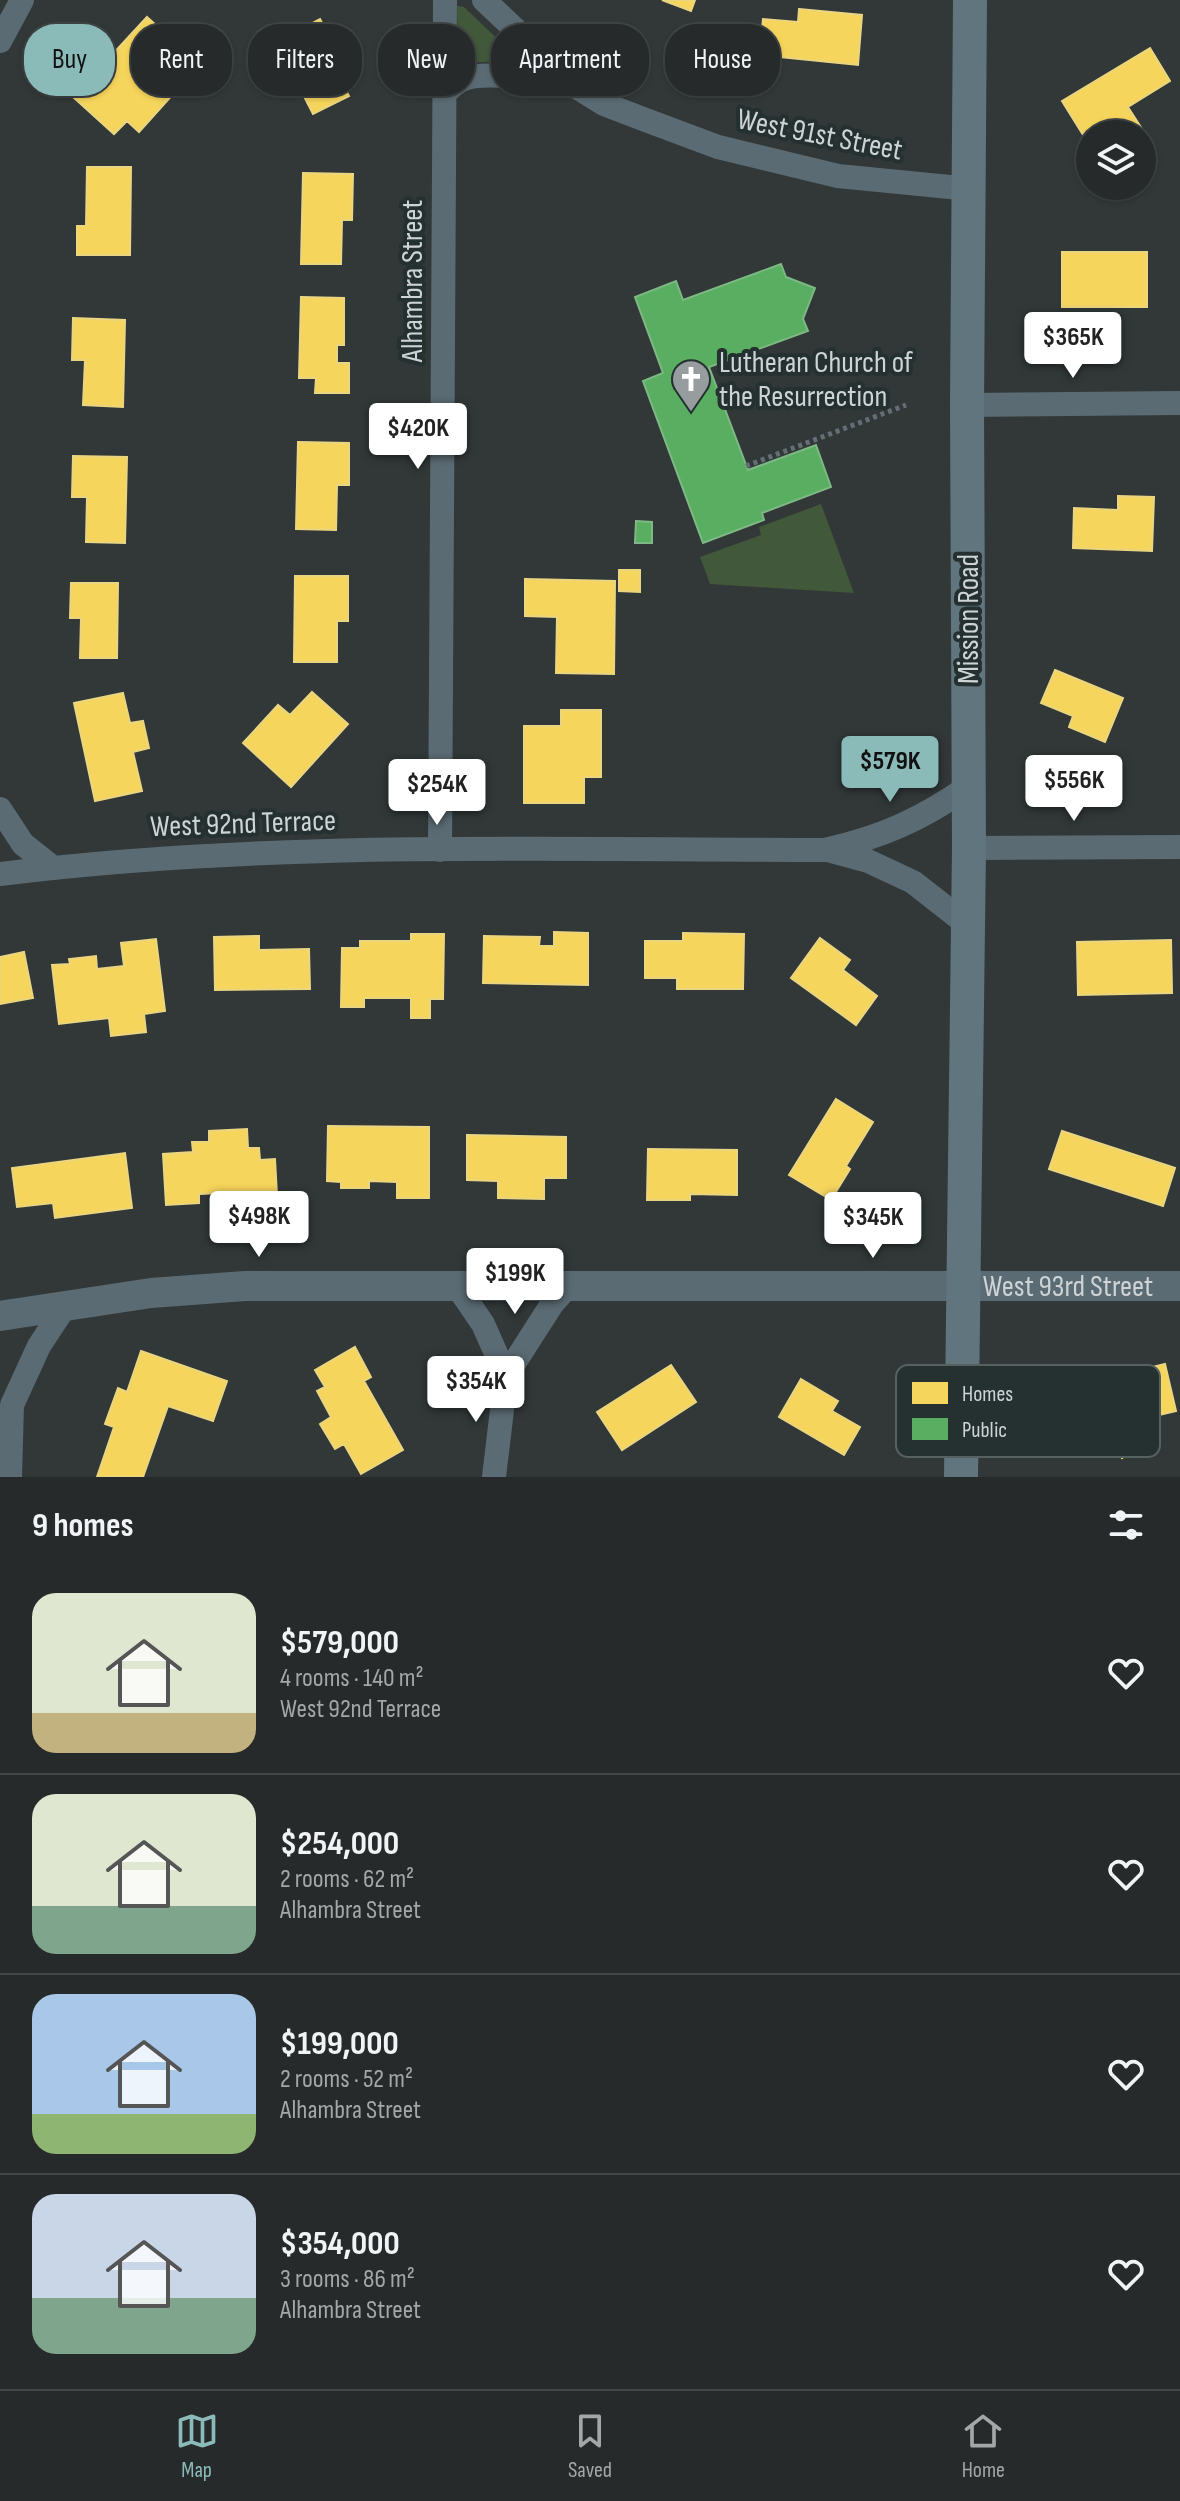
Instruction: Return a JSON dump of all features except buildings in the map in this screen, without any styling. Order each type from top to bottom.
[{"type":"main road","name":"Mission Road","points":[[963,1365],[969,848],[967,405],[970,0]]},
{"type":"main road","name":"Mission Road","points":[[961,1457],[961,1477]]},
{"type":"street","points":[[0,41],[22,0]]},
{"type":"street","name":"Alhambra Street","points":[[445,0],[445,24]]},
{"type":"street","name":"West 91st Street","points":[[484,0],[509,24]]},
{"type":"street","name":"Alhambra Street","points":[[440,850],[446,96]]},
{"type":"street","name":"West 91st Street","points":[[591,96],[604,104],[718,147],[774,162],[838,176],[970,189]]},
{"type":"street","points":[[967,405],[1180,403]]},
{"type":"street","name":"West 92nd Terrace","points":[[0,874],[223,854],[440,850],[825,850],[868,840],[933,812],[968,787]]},
{"type":"street","points":[[0,809],[23,844],[52,867]]},
{"type":"street","points":[[969,848],[1180,847]]},
{"type":"street","name":"West 92nd Terrace","points":[[825,850],[868,861],[913,882],[968,925]]},
{"type":"street","name":"West 93rd Street","points":[[0,1316],[151,1293],[245,1286],[1180,1286]]},
{"type":"street","points":[[457,1286],[483,1324],[506,1376]]},
{"type":"street","points":[[494,1477],[506,1376],[552,1304],[567,1287]]},
{"type":"street","points":[[10,1477],[6,1397],[66,1305]]},
{"type":"path","points":[[746,466],[906,405]]},
{"type":"green space","points":[[457,6],[464,7],[491,33],[491,62],[475,62],[475,24],[457,24]]},
{"type":"green space","points":[[821,504],[854,593],[710,584],[700,557],[761,535],[759,527]]},
{"type":"place","name":"Lutheran Church of the Resurrection","points":[[691,413]]}]
